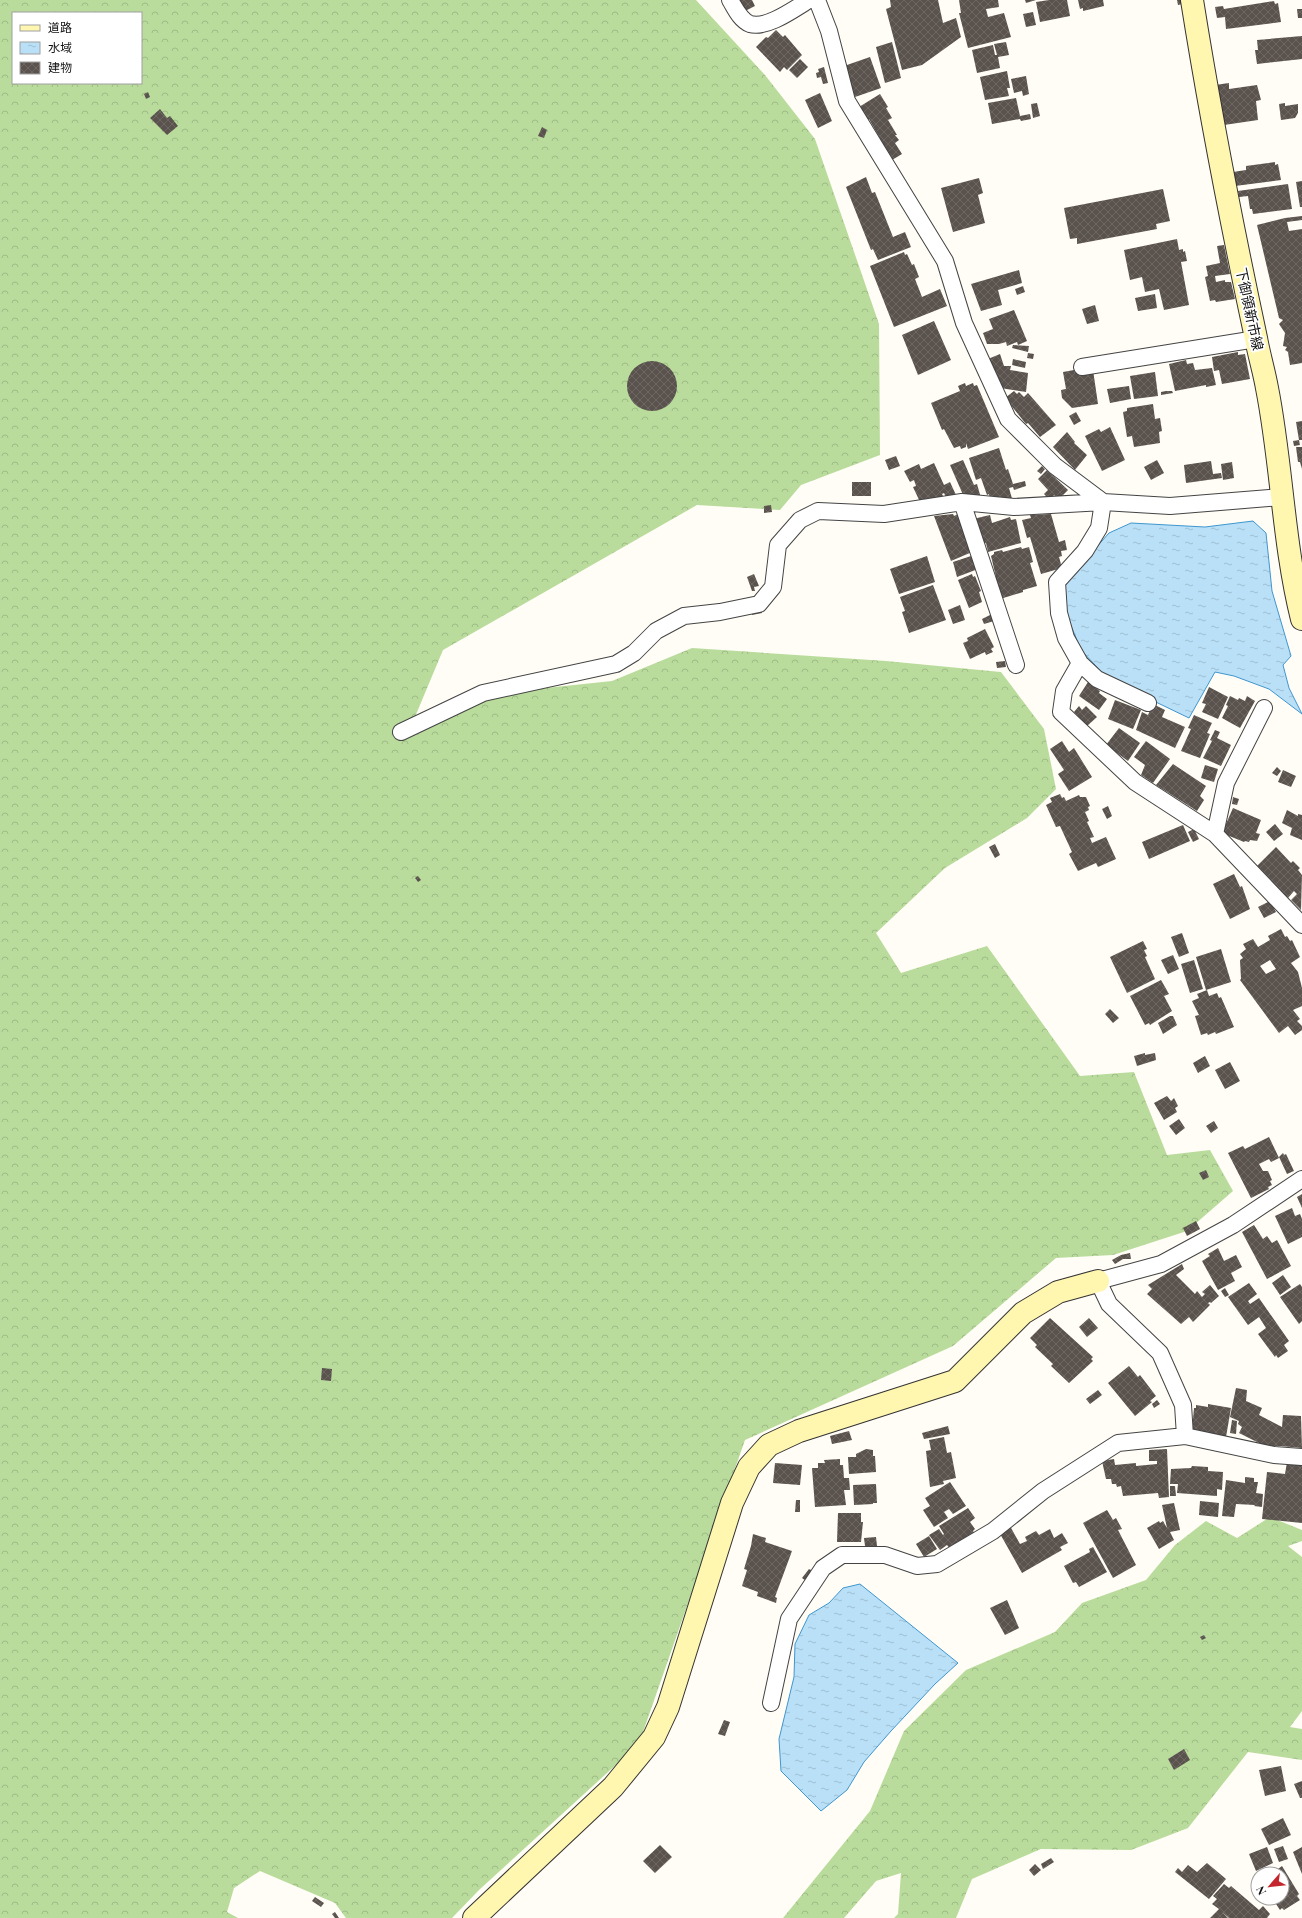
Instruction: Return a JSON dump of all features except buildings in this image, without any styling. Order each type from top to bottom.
[{"type":"street","points":[[730,0],[738,14],[750,24],[768,23],[809,0]]},
{"type":"street","points":[[818,0],[829,30],[847,101],[945,261],[964,323],[1008,419],[1055,466],[1103,502]]},
{"type":"street","name":"下御領新市線","points":[[1192,0],[1204,80],[1256,340],[1268,388],[1282,497],[1297,598],[1302,619]]},
{"type":"street","points":[[1082,367],[1256,340]]},
{"type":"street","points":[[401,732],[483,693],[616,664],[634,653],[656,631],[684,616],[720,612],[759,604],[773,587],[778,545],[800,520],[818,511],[884,514],[962,502],[1014,507],[1103,502],[1170,506],[1282,497]]},
{"type":"street","points":[[962,502],[1016,665]]},
{"type":"street","points":[[1103,502],[1099,528],[1085,551],[1057,582],[1061,620],[1066,638],[1080,663],[1097,680],[1148,703]]},
{"type":"street","points":[[1080,663],[1064,691],[1061,712],[1135,782],[1215,834],[1302,925]]},
{"type":"street","points":[[1215,834],[1226,783],[1264,708]]},
{"type":"street","points":[[474,1918],[613,1787],[654,1737],[668,1707],[732,1503],[749,1467],[769,1446],[799,1431],[955,1381],[1023,1313],[1058,1292],[1161,1264],[1233,1225],[1302,1180]]},
{"type":"street","points":[[1098,1281],[1109,1304],[1160,1353],[1183,1405],[1185,1436]]},
{"type":"street","points":[[771,1703],[789,1619],[823,1568],[842,1555],[885,1555],[917,1566],[937,1564],[993,1531],[1043,1491],[1118,1443],[1185,1436],[1274,1455],[1302,1457]]},
{"type":"green space","points":[[0,0],[696,0],[765,75],[815,139],[879,324],[880,455],[801,485],[780,510],[697,505],[443,650],[412,724],[507,692],[612,681],[692,648],[886,661],[1001,672],[1044,729],[1056,789],[1027,818],[945,868],[876,933],[901,973],[987,946],[1080,1076],[1134,1072],[1167,1155],[1210,1150],[1233,1191],[1187,1231],[1113,1255],[1056,1258],[953,1346],[745,1440],[643,1732],[619,1762],[479,1890],[452,1918],[346,1918],[335,1903],[260,1871],[234,1888],[227,1912],[238,1918],[0,1918]]},
{"type":"green space","points":[[1270,1517],[1302,1530],[1302,1541],[1288,1546],[1302,1557],[1302,1711],[1290,1727],[1302,1729],[1302,1760],[1248,1752],[1188,1828],[1131,1850],[1041,1849],[972,1879],[956,1918],[894,1918],[898,1914],[901,1873],[876,1881],[844,1918],[783,1918],[870,1811],[904,1731],[966,1670],[1055,1632],[1082,1603],[1146,1580],[1175,1545],[1206,1521],[1237,1538]]},
{"type":"water","points":[[1253,521],[1266,533],[1272,591],[1291,656],[1283,665],[1289,688],[1302,714],[1269,689],[1234,676],[1215,672],[1189,718],[1108,679],[1081,650],[1065,611],[1063,585],[1109,533],[1131,523],[1205,527]]},
{"type":"water","points":[[860,1584],[958,1663],[935,1684],[891,1731],[864,1762],[847,1790],[821,1811],[781,1771],[779,1739],[794,1677],[795,1644],[809,1615],[829,1603],[843,1588]]}]
